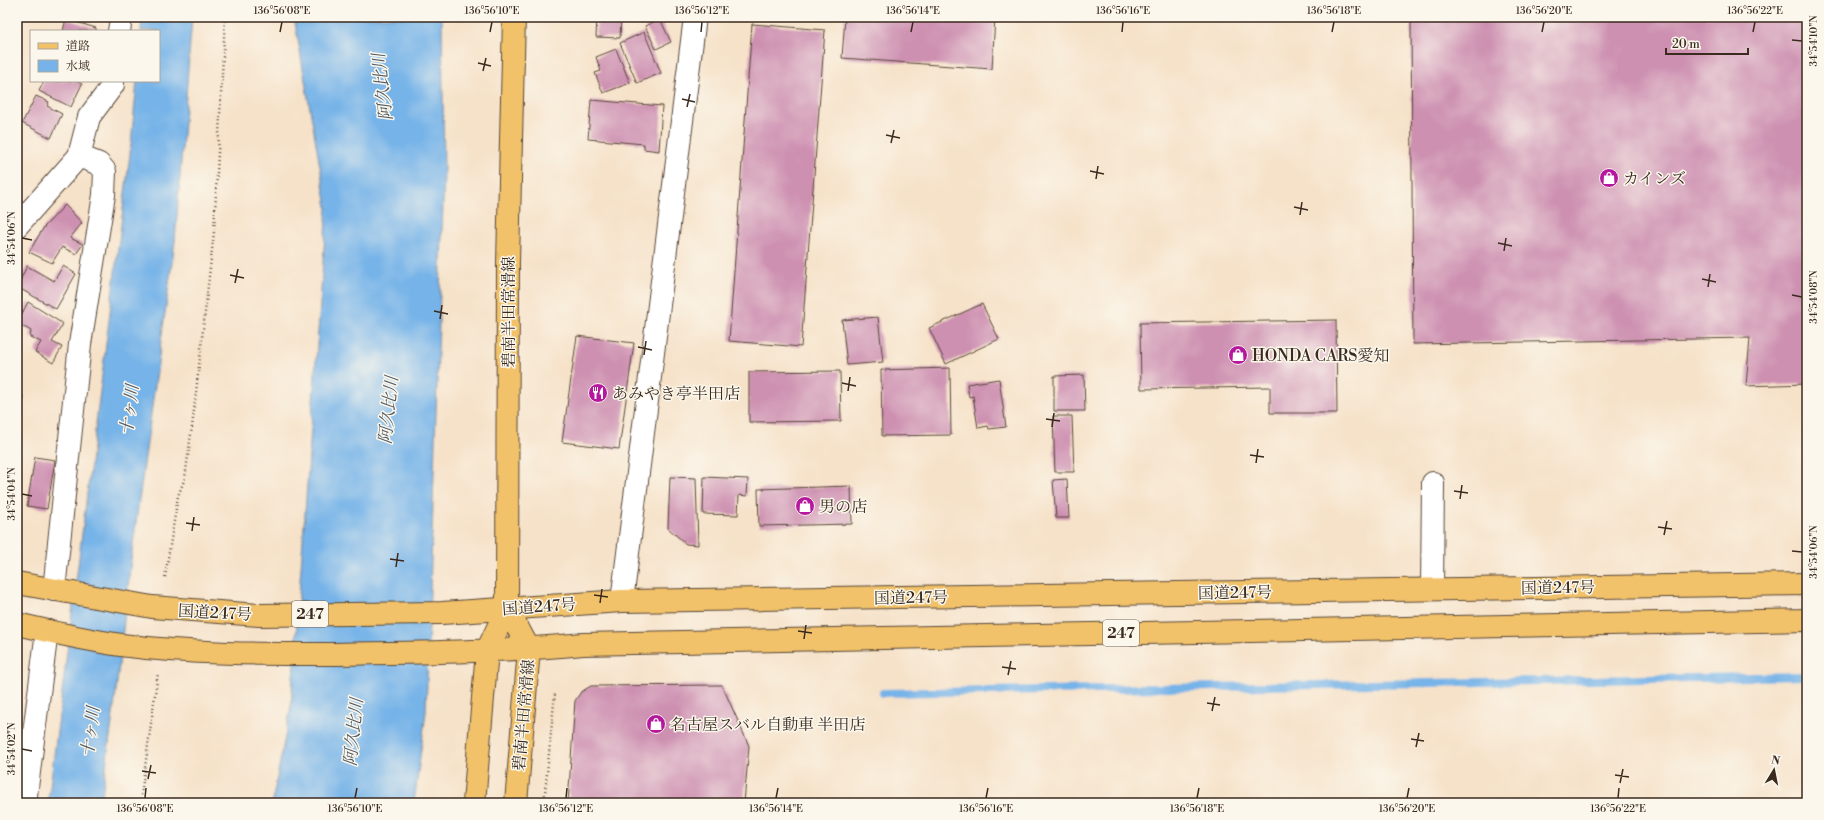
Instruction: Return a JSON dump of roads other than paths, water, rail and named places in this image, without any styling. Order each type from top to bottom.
[{"type":"main road","name":"碧南半田常滑線","points":[[474,803],[487,651],[507,608],[508,262],[514,17]]},
{"type":"main road","name":"国道247号","points":[[17,583],[152,607],[259,615],[442,612],[622,601],[1807,584]]},
{"type":"main road","name":"碧南半田常滑線","points":[[507,608],[529,649],[516,803]]},
{"type":"main road","name":"247","points":[[17,624],[119,644],[258,654],[436,653],[529,649],[591,644],[1807,620]]},
{"type":"street","points":[[622,601],[695,17]]},
{"type":"street","points":[[17,226],[79,156],[88,117],[114,82]]},
{"type":"street","points":[[60,591],[80,344],[104,195],[106,171],[100,164],[79,156]]},
{"type":"street","points":[[1432,589],[1433,484]]},
{"type":"street","points":[[25,803],[54,632]]},
{"type":"water","name":"十ヶ川","points":[[142,17],[192,17],[175,241],[132,551],[115,700],[101,803],[48,803],[130,154],[137,82],[160,82],[160,30],[141,30]]},
{"type":"water","name":"阿久比川","points":[[294,17],[442,17],[444,173],[426,712],[414,803],[272,803],[291,706],[327,207]]},
{"type":"waterway","points":[[883,693],[1807,676]]},
{"type":"place","name":"カインズ","points":[[1609,178]]},
{"type":"place","name":"HONDA CARS愛知","points":[[1238,355]]},
{"type":"place","name":"あみやき亭半田店","points":[[598,393]]},
{"type":"place","name":"男の店","points":[[805,506]]},
{"type":"place","name":"名古屋スバル自動車 半田店","points":[[656,724]]}]
